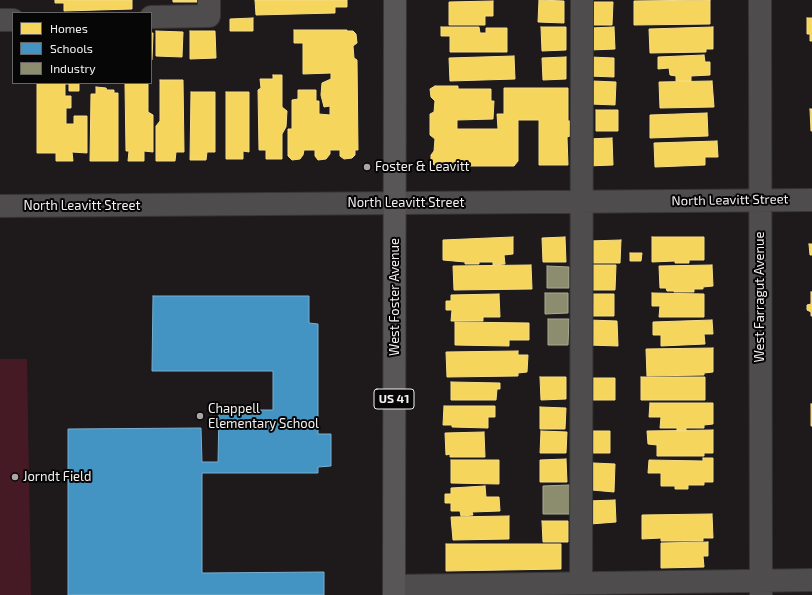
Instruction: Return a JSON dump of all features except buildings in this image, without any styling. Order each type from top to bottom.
[{"type":"main road","name":"West Foster Avenue","points":[[394,590],[395,0]]},
{"type":"street","points":[[152,17],[209,16],[209,0]]},
{"type":"street","points":[[581,583],[582,0]]},
{"type":"street","name":"West Farragut Avenue","points":[[760,0],[759,200],[761,588]]},
{"type":"street","points":[[0,20],[12,20]]},
{"type":"street","name":"North Leavitt Street","points":[[0,206],[812,200]]},
{"type":"street","points":[[394,590],[581,583],[761,588],[812,580]]},
{"type":"shaded area","name":"Jorndt Field","points":[[0,359],[27,359],[31,595],[0,595]]},
{"type":"place","name":"Foster & Leavitt","points":[[367,167]]},
{"type":"place","name":"Chappell Elementary School","points":[[200,416]]},
{"type":"place","name":"Jorndt Field","points":[[15,477]]}]
